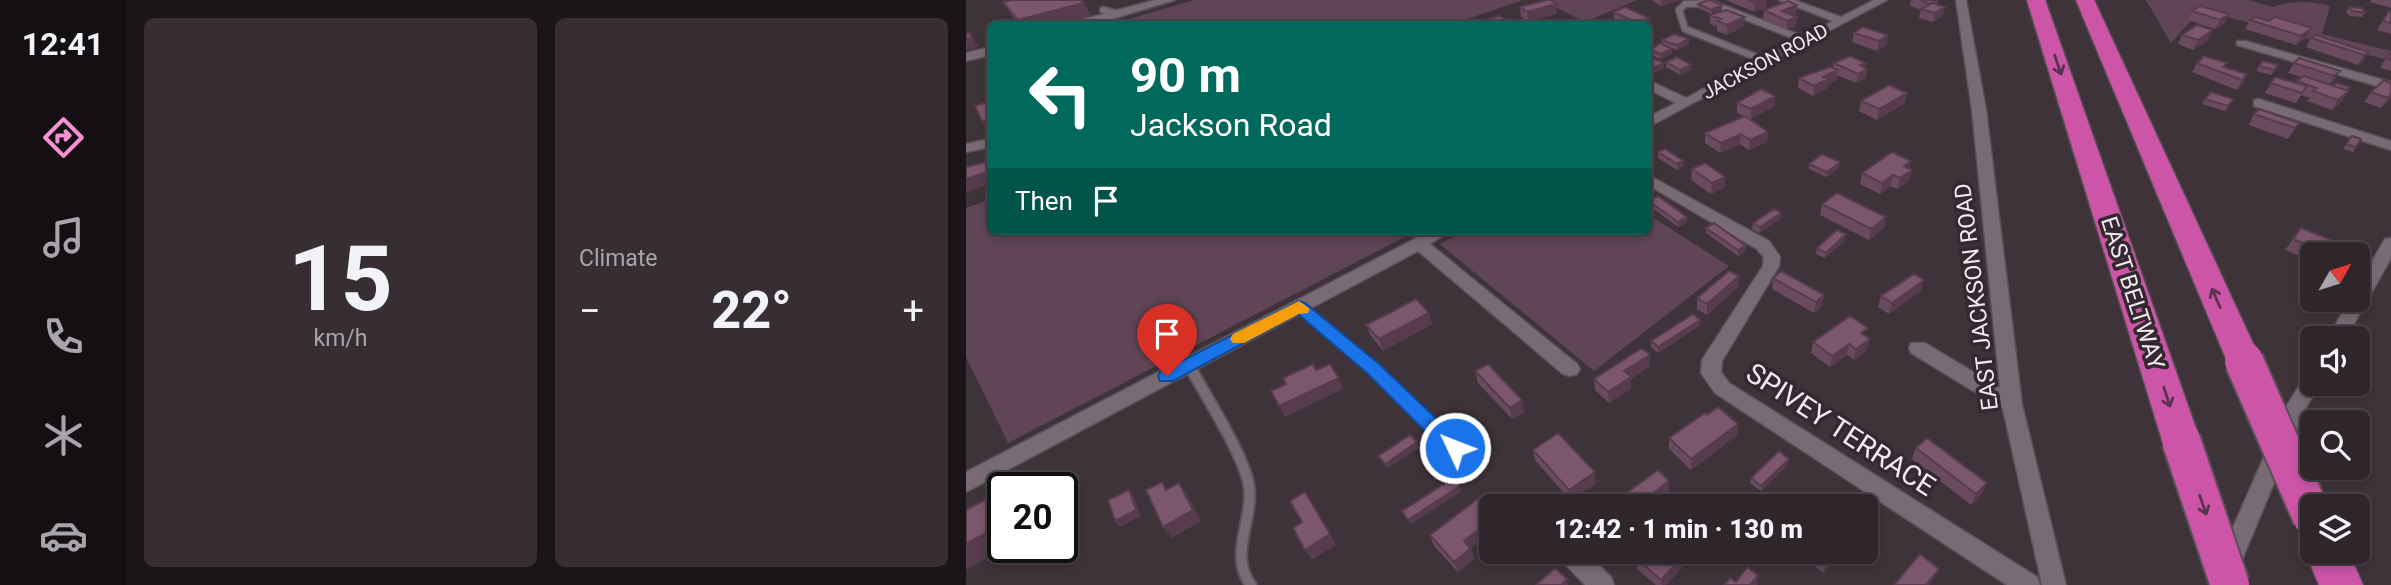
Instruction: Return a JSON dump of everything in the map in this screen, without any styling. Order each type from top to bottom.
[{"type":"highway","name":"EAST BELTWAY","points":[[2036,0],[2230,585]]},
{"type":"highway","points":[[2085,0],[2302,494]]},
{"type":"highway","points":[[2332,564],[2341,585]]},
{"type":"street","points":[[1093,21],[1169,0]]},
{"type":"street","points":[[1784,0],[1842,21]]},
{"type":"street","name":"JACKSON ROAD","points":[[1652,121],[1882,0]]},
{"type":"street","name":"EAST JACKSON ROAD","points":[[1961,0],[1979,110],[2011,405],[2054,585]]},
{"type":"street","points":[[2241,43],[2391,86]]},
{"type":"street","points":[[966,58],[987,52]]},
{"type":"street","points":[[1652,86],[1687,103]]},
{"type":"street","points":[[2259,103],[2391,146]]},
{"type":"street","points":[[966,148],[987,144]]},
{"type":"street","name":"SPIVEY TERRACE","points":[[1652,182],[1763,245],[1772,257],[1771,266],[1760,285],[1712,360],[1712,373],[1722,388],[2028,585]]},
{"type":"street","points":[[966,483],[1434,235]]},
{"type":"street","points":[[1419,243],[1570,369]]},
{"type":"street","points":[[2345,326],[2386,264],[2391,243]]},
{"type":"street","points":[[1917,348],[2011,405]]},
{"type":"street","points":[[2220,585],[2303,396]]},
{"type":"street","points":[[1581,564],[1602,585]]},
{"type":"lane","points":[[1766,61],[1685,29],[1679,10],[1685,4],[1710,4],[1805,40]]},
{"type":"lane","points":[[1103,10],[1119,14]]},
{"type":"lane","points":[[1299,307],[1373,368],[1475,467]]},
{"type":"lane","points":[[1189,365],[1250,483],[1249,508],[1240,552],[1247,582],[1251,585]]},
{"type":"shaded area","points":[[1194,0],[1523,0],[1462,21],[1126,20]]},
{"type":"shaded area","points":[[1542,0],[1637,0],[1587,21]]},
{"type":"shaded area","points":[[2146,0],[2248,0],[2273,7],[2301,2],[2330,6],[2322,34],[2391,51],[2391,61],[2217,14],[2196,15],[2171,43]]},
{"type":"shaded area","points":[[987,200],[987,235],[1408,235],[1008,443],[966,357],[966,208]]},
{"type":"shaded area","points":[[1652,217],[1729,266],[1594,371],[1440,244],[1457,235],[1652,235]]},
{"type":"building","points":[[1081,0],[1084,3],[1018,20],[1003,2]]},
{"type":"building","points":[[1547,0],[1556,4],[1527,12],[1520,7]]},
{"type":"building","points":[[1709,0],[1722,5],[1711,10],[1698,4]]},
{"type":"building","points":[[1920,0],[1937,0],[1930,4]]},
{"type":"building","points":[[1788,1],[1797,5],[1782,11],[1797,17],[1787,21],[1764,10]]},
{"type":"building","points":[[1932,3],[1945,7],[1935,13],[1921,9]]},
{"type":"building","points":[[2200,6],[2229,14],[2220,20],[2192,11]]},
{"type":"building","points":[[1625,7],[1649,18],[1634,21],[1614,12]]},
{"type":"building","points":[[2349,7],[2362,8],[2365,13],[2352,11]]},
{"type":"building","points":[[1726,10],[1745,17],[1727,25],[1717,21],[1721,19],[1710,15]]},
{"type":"building","points":[[2389,11],[2391,12],[2391,23],[2383,21]]},
{"type":"building","points":[[1499,16],[1508,21],[1484,21]]},
{"type":"building","points":[[2255,17],[2269,21],[2275,17],[2312,28],[2301,36],[2250,20]]},
{"type":"building","points":[[2197,25],[2213,30],[2198,40],[2182,35]]},
{"type":"building","points":[[1863,27],[1888,35],[1879,41],[1854,33]]},
{"type":"building","points":[[1674,34],[1689,39],[1677,45],[1662,40]]},
{"type":"building","points":[[2316,35],[2368,52],[2364,55],[2311,38]]},
{"type":"building","points":[[1660,43],[1672,49],[1660,54],[1652,49]]},
{"type":"building","points":[[1850,56],[1866,63],[1860,65],[1867,69],[1858,74],[1834,63]]},
{"type":"building","points":[[2204,56],[2227,63],[2223,67],[2247,74],[2242,80],[2197,63]]},
{"type":"building","points":[[1677,57],[1691,65],[1680,70],[1666,62]]},
{"type":"building","points":[[2299,58],[2340,71],[2334,76],[2294,63]]},
{"type":"building","points":[[1655,59],[1664,63],[1653,68],[1652,60]]},
{"type":"building","points":[[2263,61],[2278,65],[2274,70],[2259,66]]},
{"type":"building","points":[[1830,67],[1837,70],[1823,77],[1828,79],[1814,86],[1799,78]]},
{"type":"building","points":[[2304,76],[2349,91],[2338,100],[2313,91],[2317,88],[2297,81]]},
{"type":"building","points":[[2275,77],[2307,86],[2302,93],[2271,83]]},
{"type":"building","points":[[2384,80],[2391,83],[2391,94],[2388,98],[2371,92]]},
{"type":"building","points":[[2336,83],[2350,87],[2347,90],[2333,86]]},
{"type":"building","points":[[1889,85],[1907,93],[1879,109],[1861,101]]},
{"type":"building","points":[[1761,89],[1775,96],[1751,109],[1737,103]]},
{"type":"building","points":[[2211,92],[2233,99],[2228,106],[2205,99]]},
{"type":"building","points":[[987,102],[987,120],[982,122],[975,106]]},
{"type":"building","points":[[2259,109],[2299,123],[2295,128],[2254,114]]},
{"type":"building","points":[[1745,116],[1768,132],[1750,140],[1741,134],[1721,143],[1705,133]]},
{"type":"building","points":[[2352,136],[2361,139],[2356,147],[2346,144]]},
{"type":"building","points":[[1665,149],[1684,161],[1677,164],[1658,152]]},
{"type":"building","points":[[1892,152],[1911,161],[1904,166],[1912,170],[1900,178],[1893,175],[1882,183],[1862,173]]},
{"type":"building","points":[[1822,154],[1840,162],[1827,172],[1809,164]]},
{"type":"building","points":[[987,162],[987,172],[966,179],[966,167]]},
{"type":"building","points":[[1705,163],[1725,177],[1712,183],[1692,169]]},
{"type":"building","points":[[1837,193],[1886,217],[1871,229],[1822,204]]},
{"type":"building","points":[[1658,196],[1687,217],[1678,222],[1652,203],[1652,199]]},
{"type":"building","points":[[1774,209],[1781,213],[1760,227],[1753,223]]},
{"type":"building","points":[[1714,223],[1746,246],[1738,250],[1706,228]]},
{"type":"building","points":[[2301,228],[2334,241],[2300,242],[2293,239]]},
{"type":"building","points":[[1837,230],[1846,234],[1826,253],[1817,248]]},
{"type":"building","points":[[1729,271],[1739,276],[1707,304],[1697,298]]},
{"type":"building","points":[[1781,271],[1824,295],[1816,302],[1773,278]]},
{"type":"building","points":[[1914,274],[1924,280],[1892,303],[1881,296]]},
{"type":"building","points":[[1416,299],[1429,313],[1379,339],[1366,325]]},
{"type":"building","points":[[1693,314],[1700,320],[1658,347],[1651,341]]},
{"type":"building","points":[[1850,316],[1868,328],[1861,333],[1870,339],[1856,349],[1849,344],[1832,356],[1813,342]]},
{"type":"building","points":[[1642,348],[1650,355],[1624,371],[1631,377],[1608,392],[1594,379]]},
{"type":"building","points":[[1313,364],[1316,370],[1330,364],[1339,378],[1279,406],[1271,391],[1286,384],[1283,378]]},
{"type":"building","points":[[1488,364],[1522,400],[1510,408],[1475,371]]},
{"type":"building","points":[[1718,407],[1738,424],[1691,459],[1669,438]]},
{"type":"building","points":[[1558,433],[1595,472],[1569,490],[1533,450]]},
{"type":"building","points":[[1410,435],[1417,442],[1385,464],[1378,456]]},
{"type":"building","points":[[1927,438],[1987,483],[1976,494],[1916,448]]},
{"type":"building","points":[[1779,451],[1789,459],[1761,486],[1751,478]]},
{"type":"building","points":[[1658,470],[1669,481],[1652,494],[1625,494]]},
{"type":"building","points":[[1453,478],[1460,486],[1408,520],[1402,511]]},
{"type":"building","points":[[1162,482],[1166,490],[1179,483],[1193,510],[1163,527],[1146,490]]},
{"type":"building","points":[[1129,490],[1136,510],[1115,521],[1108,500]]},
{"type":"building","points":[[1305,492],[1330,534],[1305,550],[1293,528],[1302,522],[1290,501]]},
{"type":"building","points":[[1479,498],[1479,529],[1464,541],[1470,549],[1454,562],[1430,535]]},
{"type":"building","points":[[987,499],[987,533],[966,544],[966,510]]},
{"type":"building","points":[[1920,554],[1939,569],[1926,585],[1894,585]]},
{"type":"building","points":[[1643,564],[1676,564],[1661,580]]},
{"type":"building","points":[[1747,567],[1758,575],[1750,585],[1724,585],[1730,578],[1736,582]]},
{"type":"building","points":[[1555,568],[1567,579],[1561,585],[1536,585]]},
{"type":"slow traffic","points":[[1238,339],[1299,307],[1302,309]]},
{"type":"route","points":[[1167,376],[1299,307],[1373,368],[1455,448]]}]
